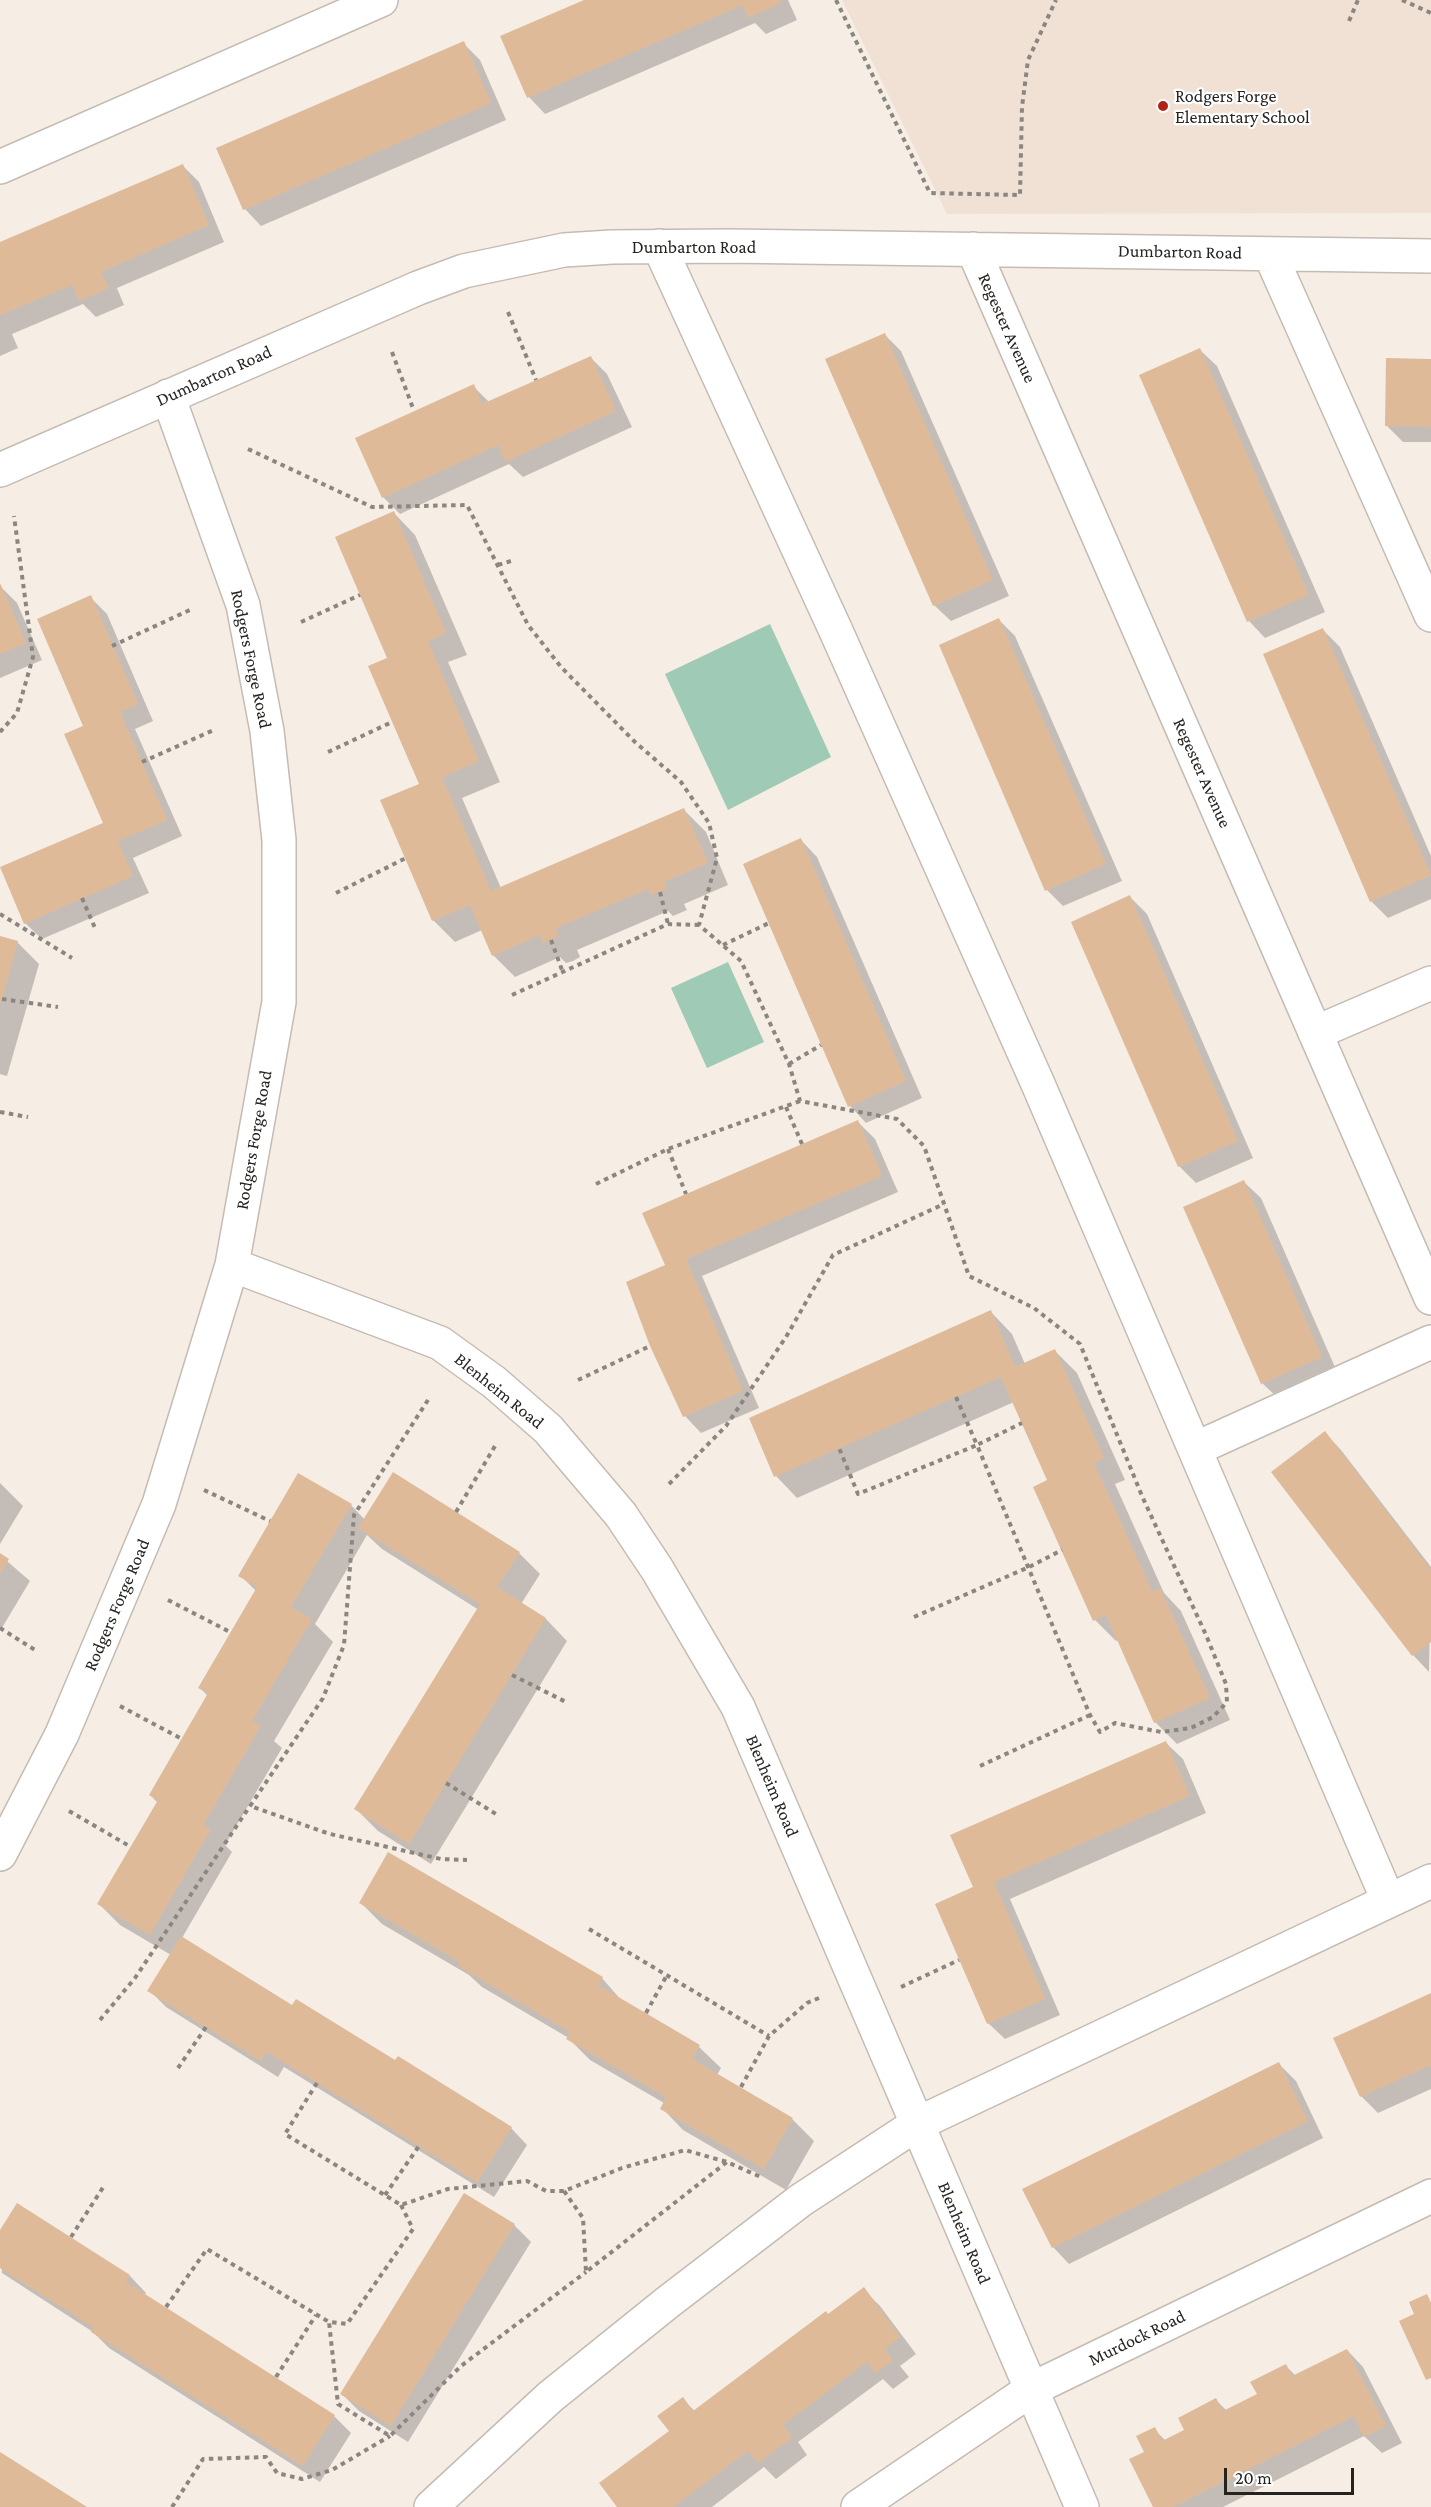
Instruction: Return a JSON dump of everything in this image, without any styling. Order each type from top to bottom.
[{"type":"street","points":[[0,167],[381,0]]},
{"type":"street","points":[[659,246],[831,620],[1023,1051],[1388,1900]]},
{"type":"street","name":"Dumbarton Road","points":[[0,470],[418,288],[464,271],[564,250],[659,246],[1431,256]]},
{"type":"street","name":"Regester Avenue","points":[[972,249],[1431,1298]]},
{"type":"street","points":[[1270,254],[1428,600]]},
{"type":"street","name":"Rodgers Forge Road","points":[[0,1854],[62,1734],[159,1504],[232,1265],[279,1002],[279,840],[267,731],[243,605],[168,396]]},
{"type":"street","points":[[1315,1033],[1431,983]]},
{"type":"street","name":"Blenheim Road","points":[[232,1265],[440,1343],[494,1382],[548,1429],[621,1515],[657,1569],[738,1707],[1082,2507]]},
{"type":"street","points":[[1195,1449],[1431,1342]]},
{"type":"street","points":[[431,2507],[550,2397],[668,2302],[801,2200],[917,2124],[1431,1881]]},
{"type":"street","name":"Murdock Road","points":[[858,2507],[1032,2389],[1431,2196]]},
{"type":"path","points":[[836,0],[930,193],[1020,195],[1022,107],[1028,60],[1056,0]]},
{"type":"path","points":[[1348,21],[1358,0]]},
{"type":"path","points":[[1402,0],[1431,14]]},
{"type":"path","points":[[508,312],[536,380]]},
{"type":"path","points":[[392,352],[414,411]]},
{"type":"path","points":[[248,449],[372,507],[467,505],[528,625],[561,667],[634,742],[681,782],[709,823],[717,858],[699,925]]},
{"type":"path","points":[[0,732],[17,713],[33,657],[14,516]]},
{"type":"path","points":[[498,565],[514,561]]},
{"type":"path","points":[[301,622],[360,595]]},
{"type":"path","points":[[112,646],[192,609]]},
{"type":"path","points":[[328,752],[392,722]]},
{"type":"path","points":[[142,762],[216,729]]},
{"type":"path","points":[[336,893],[406,858]]},
{"type":"path","points":[[660,892],[668,924]]},
{"type":"path","points":[[82,898],[95,927]]},
{"type":"path","points":[[0,914],[72,958]]},
{"type":"path","points":[[512,995],[562,970],[668,924],[699,925],[741,961],[789,1064],[800,1101]]},
{"type":"path","points":[[723,945],[769,924]]},
{"type":"path","points":[[551,940],[562,970]]},
{"type":"path","points":[[2,999],[58,1007]]},
{"type":"path","points":[[789,1064],[821,1044]]},
{"type":"path","points":[[596,1184],[668,1149],[800,1101],[897,1119],[924,1146],[969,1276],[1034,1308],[1080,1344],[1142,1496],[1226,1684],[1227,1702],[1213,1717],[1191,1728],[1161,1732],[1115,1723],[1100,1732],[1090,1715],[956,1397]]},
{"type":"path","points":[[786,1107],[802,1144]]},
{"type":"path","points":[[0,1112],[28,1117]]},
{"type":"path","points":[[668,1149],[686,1194]]},
{"type":"path","points":[[669,1484],[726,1426],[786,1337],[833,1255],[944,1204]]},
{"type":"path","points":[[578,1380],[650,1346]]},
{"type":"path","points":[[100,2020],[135,1978],[322,1698],[344,1645],[354,1515],[428,1400]]},
{"type":"path","points":[[839,1448],[858,1494],[977,1445],[1022,1423]]},
{"type":"path","points":[[456,1512],[495,1446]]},
{"type":"path","points":[[200,1488],[270,1521]]},
{"type":"path","points":[[914,1617],[1029,1567],[1062,1550]]},
{"type":"path","points":[[168,1600],[230,1632]]},
{"type":"path","points":[[0,1628],[35,1650]]},
{"type":"path","points":[[512,1675],[566,1702]]},
{"type":"path","points":[[120,1706],[182,1739]]},
{"type":"path","points":[[980,1766],[1090,1715]]},
{"type":"path","points":[[446,1783],[496,1814]]},
{"type":"path","points":[[250,1806],[330,1834],[441,1859],[467,1860]]},
{"type":"path","points":[[69,1811],[131,1847]]},
{"type":"path","points":[[589,1929],[769,2036]]},
{"type":"path","points":[[741,2087],[769,2036],[807,2003],[861,1993],[959,1960]]},
{"type":"path","points":[[646,2013],[667,1975]]},
{"type":"path","points":[[178,2068],[206,2027]]},
{"type":"path","points":[[166,2307],[207,2249],[329,2322],[347,2324],[413,2229],[401,2205],[285,2134],[317,2083]]},
{"type":"path","points":[[384,2195],[419,2146]]},
{"type":"path","points":[[401,2205],[448,2189],[527,2181],[546,2191],[564,2191],[622,2168],[685,2150],[727,2162],[766,2179]]},
{"type":"path","points":[[172,2507],[203,2459],[266,2457],[278,2474],[302,2479],[332,2470],[390,2436],[461,2366],[727,2162]]},
{"type":"path","points":[[71,2236],[104,2186]]},
{"type":"path","points":[[564,2191],[583,2218],[586,2272]]},
{"type":"path","points":[[276,2377],[316,2315]]},
{"type":"path","points":[[329,2322],[338,2404],[390,2436]]},
{"type":"shaded area","name":"Rodgers Forge Elementary School","points":[[842,0],[1431,0],[1431,213],[947,214]]},
{"type":"green space","points":[[770,624],[831,757],[728,810],[665,674]]},
{"type":"green space","points":[[728,962],[764,1042],[707,1068],[671,988]]},
{"type":"building","points":[[584,0],[780,0],[781,3],[748,18],[743,5],[527,98],[500,36]]},
{"type":"building","points":[[464,41],[491,103],[243,210],[216,148]]},
{"type":"building","points":[[183,164],[209,225],[101,272],[109,288],[79,301],[72,285],[0,315],[0,242]]},
{"type":"building","points":[[885,333],[993,580],[933,606],[825,359]]},
{"type":"building","points":[[1200,348],[1309,595],[1247,622],[1139,375]]},
{"type":"building","points":[[591,356],[616,411],[505,462],[498,445],[382,498],[355,438],[474,384],[482,404]]},
{"type":"building","points":[[1386,358],[1431,359],[1431,427],[1385,426]]},
{"type":"building","points":[[394,511],[446,633],[428,641],[479,761],[442,777],[491,891],[684,808],[708,863],[664,882],[667,889],[651,895],[648,889],[556,928],[559,935],[551,940],[543,943],[540,935],[492,956],[470,905],[432,921],[380,800],[419,784],[368,666],[387,658],[335,537]]},
{"type":"building","points":[[0,583],[26,643],[0,654]]},
{"type":"building","points":[[91,595],[138,704],[120,712],[167,820],[118,841],[133,876],[24,924],[0,867],[103,823],[64,734],[83,726],[37,619]]},
{"type":"building","points":[[999,618],[1106,864],[1045,891],[939,645]]},
{"type":"building","points":[[1323,628],[1431,875],[1370,902],[1263,654]]},
{"type":"building","points":[[801,838],[906,1081],[848,1107],[743,864]]},
{"type":"building","points":[[1130,895],[1238,1141],[1178,1167],[1071,922]]},
{"type":"building","points":[[0,936],[18,941],[1,1003],[0,1003]]},
{"type":"building","points":[[858,1120],[882,1176],[686,1259],[743,1391],[683,1417],[650,1346],[626,1282],[665,1265],[642,1213]]},
{"type":"building","points":[[1244,1180],[1322,1357],[1261,1384],[1183,1207]]},
{"type":"building","points":[[991,1310],[1015,1367],[1055,1349],[1104,1458],[1094,1463],[1152,1591],[1160,1588],[1210,1698],[1154,1723],[1106,1615],[1093,1621],[1033,1487],[1047,1480],[1001,1377],[774,1477],[749,1418]]},
{"type":"building","points":[[1325,1431],[1431,1570],[1431,1642],[1412,1656],[1271,1472]]},
{"type":"building","points":[[393,1472],[520,1552],[497,1587],[546,1618],[409,1844],[354,1809],[480,1604],[358,1528]]},
{"type":"building","points":[[298,1473],[352,1504],[291,1607],[312,1619],[252,1721],[261,1726],[203,1825],[211,1829],[150,1935],[97,1904],[158,1800],[149,1795],[208,1693],[198,1688],[257,1587],[238,1576]]},
{"type":"building","points":[[0,1553],[9,1559],[0,1574]]},
{"type":"building","points":[[1166,1741],[1190,1796],[994,1882],[1045,1999],[987,2024],[935,1904],[973,1887],[950,1835]]},
{"type":"building","points":[[388,1852],[603,1977],[598,1985],[700,2045],[692,2059],[793,2118],[764,2169],[660,2109],[666,2097],[566,2039],[570,2032],[458,1966],[460,1962],[359,1903]]},
{"type":"building","points":[[181,1936],[292,2005],[296,1999],[395,2060],[398,2056],[512,2127],[477,2182],[267,2052],[261,2061],[147,1991]]},
{"type":"building","points":[[1431,1993],[1431,2065],[1360,2097],[1333,2038]]},
{"type":"building","points":[[1279,2062],[1308,2121],[1052,2248],[1022,2189]]},
{"type":"building","points":[[464,2193],[515,2224],[391,2426],[340,2394]]},
{"type":"building","points":[[17,2203],[130,2275],[126,2282],[335,2415],[303,2466],[91,2332],[93,2327],[0,2268],[0,2230]]},
{"type":"building","points":[[864,2287],[900,2337],[885,2349],[893,2360],[876,2373],[867,2362],[783,2425],[792,2438],[758,2463],[748,2451],[673,2507],[617,2507],[599,2483],[669,2431],[657,2416],[683,2397],[693,2411],[826,2311],[828,2314]]},
{"type":"building","points":[[1427,2294],[1431,2303],[1431,2378],[1426,2380],[1399,2321],[1414,2314],[1409,2302]]},
{"type":"building","points":[[1347,2349],[1386,2426],[1364,2437],[1354,2416],[1173,2507],[1153,2507],[1129,2459],[1144,2452],[1136,2436],[1155,2427],[1162,2441],[1184,2430],[1178,2418],[1216,2398],[1223,2411],[1257,2394],[1250,2382],[1286,2364],[1292,2376]]},
{"type":"building","points":[[0,2452],[87,2507],[0,2507]]},
{"type":"place","name":"Rodgers Forge Elementary School","points":[[1163,106]]}]
